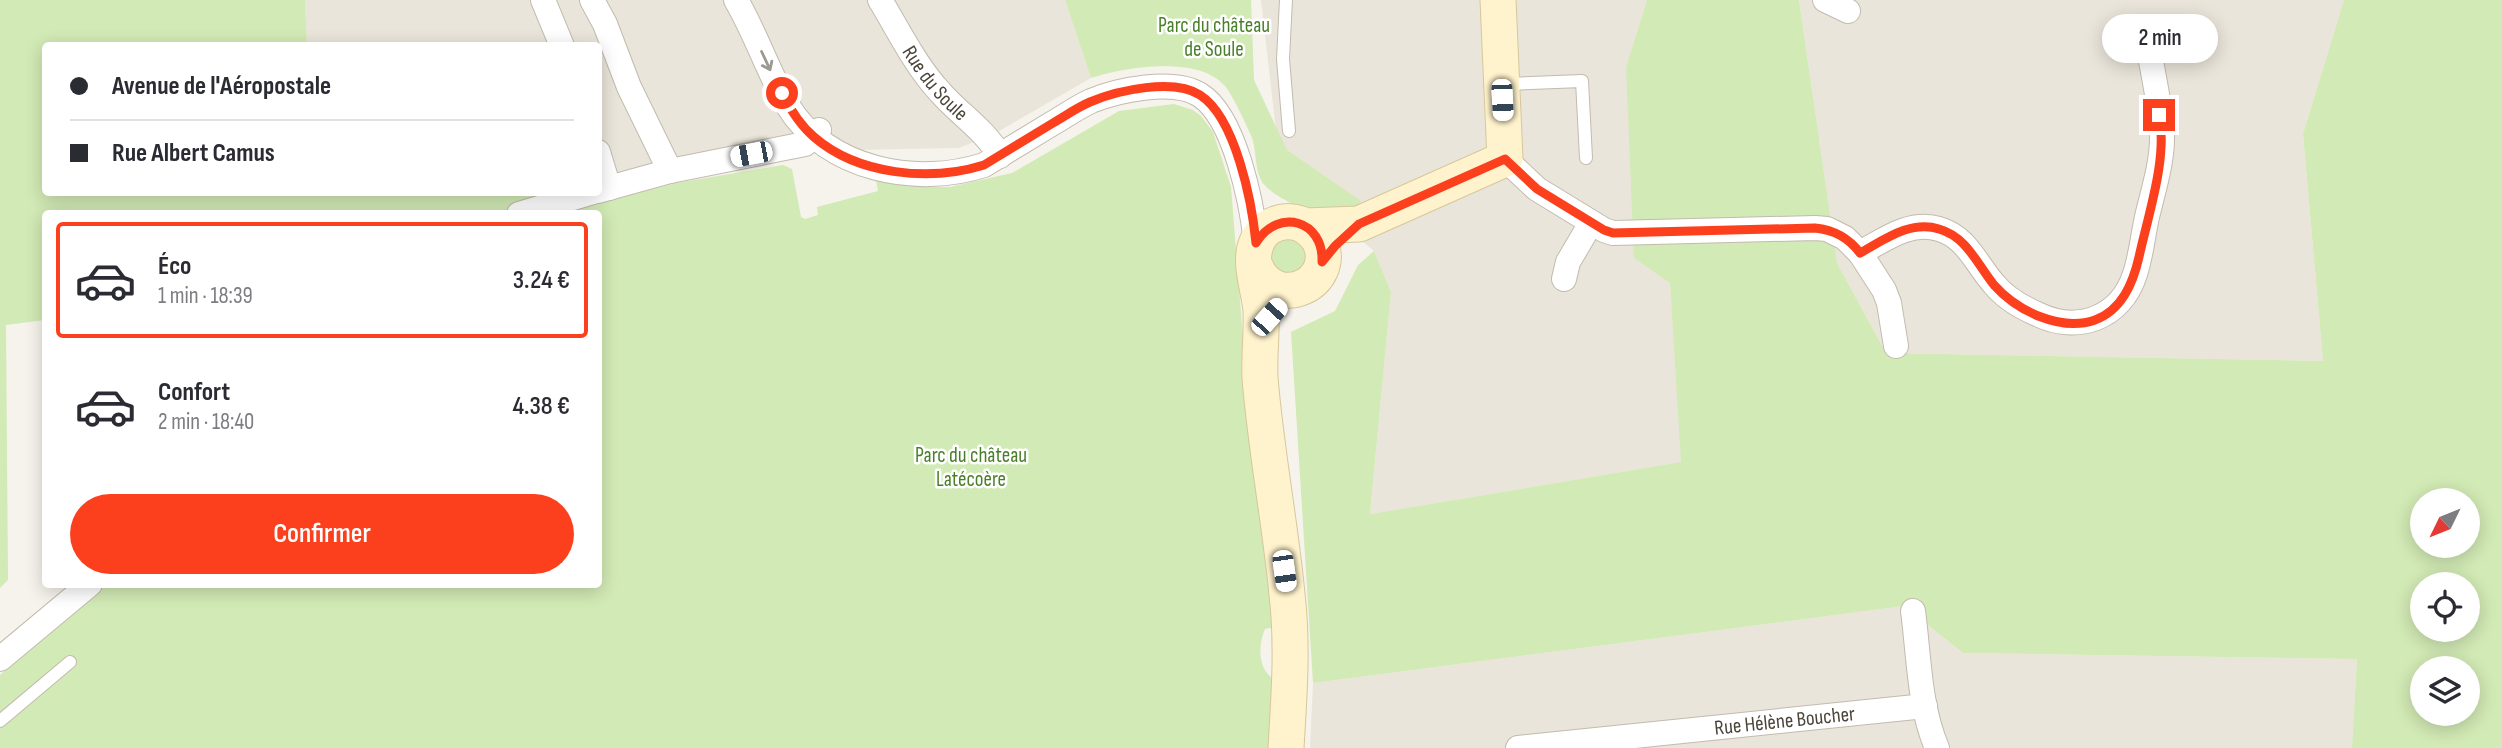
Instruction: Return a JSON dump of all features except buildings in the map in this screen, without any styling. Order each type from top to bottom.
[{"type":"street","points":[[543,0],[560,42]]},
{"type":"street","points":[[592,0],[605,24],[629,87],[670,171]]},
{"type":"street","points":[[736,0],[789,107],[828,147],[854,161],[887,170],[918,174],[966,171],[984,165],[1088,103],[1133,89],[1187,89],[1200,95],[1217,112],[1227,131],[1252,203],[1261,329],[1260,375],[1291,649],[1286,748]]},
{"type":"street","name":"Rue du Soule","points":[[880,0],[926,76],[941,94],[973,123],[1000,156]]},
{"type":"street","points":[[1498,0],[1505,159],[1537,189],[1604,230],[1622,233],[1815,228],[1837,233],[1854,245],[1886,296],[1896,346]]},
{"type":"street","points":[[1825,0],[1848,11]]},
{"type":"street","points":[[1860,253],[1914,227],[1941,229],[1967,247],[2004,295],[2029,311],[2057,322],[2071,324],[2084,323],[2108,313],[2124,297],[2135,273],[2160,158],[2162,128],[2148,43]]},
{"type":"street","points":[[602,189],[670,171],[805,144],[816,133]]},
{"type":"street","points":[[1261,329],[1282,302],[1314,279],[1322,262],[1335,246],[1359,224],[1505,159]]},
{"type":"street","points":[[532,210],[580,196]]},
{"type":"street","points":[[1298,290],[1283,290],[1269,285],[1256,255],[1267,229],[1274,224],[1290,221],[1305,226],[1359,224]]},
{"type":"street","points":[[1564,279],[1568,262],[1591,223]]},
{"type":"street","points":[[1305,226],[1318,237],[1322,262]]},
{"type":"street","points":[[0,659],[85,588]]},
{"type":"street","points":[[1913,611],[1925,706],[1930,733],[1937,748]]},
{"type":"street","name":"Rue Hélène Boucher","points":[[1518,748],[1925,706]]},
{"type":"lane","points":[[1286,0],[1283,59],[1289,131]]},
{"type":"lane","points":[[1502,84],[1582,81],[1586,158]]},
{"type":"lane","points":[[0,720],[70,662]]},
{"type":"shaded area","points":[[305,0],[1065,0],[1091,78],[994,134],[959,148],[798,151],[602,184],[602,42],[307,42]]},
{"type":"shaded area","points":[[1261,0],[1647,0],[1626,67],[1670,283],[1682,462],[1370,514],[1391,292],[1374,251],[1281,174]]},
{"type":"shaded area","points":[[1799,0],[2344,0],[2303,134],[2323,361],[1886,353],[1837,263]]},
{"type":"shaded area","points":[[1904,606],[1963,653],[2357,659],[2352,748],[1310,748],[1313,683]]},
{"type":"green space","points":[[0,0],[305,0],[307,42],[42,42],[42,196],[560,196],[514,210],[42,210],[42,320],[6,325],[8,580],[0,588]]},
{"type":"green space","name":"Parc du château de Soule","points":[[1065,0],[1251,0],[1254,80],[1287,150],[1361,201],[1357,208],[1326,214],[1310,211],[1290,203],[1265,186],[1259,175],[1252,138],[1245,122],[1228,90],[1213,76],[1198,70],[1161,66],[1122,70],[1091,78]]},
{"type":"green space","points":[[1647,0],[1799,0],[1837,263],[1886,353],[2323,361],[2303,134],[2344,0],[2502,0],[2502,748],[2352,748],[2357,659],[1963,653],[1904,606],[1313,683],[1291,332],[1335,311],[1358,265],[1374,251],[1391,292],[1370,514],[1681,462],[1670,283],[1634,258],[1626,67]]},
{"type":"green space","name":"Parc du château Latécoère","points":[[1174,104],[1193,110],[1213,132],[1231,187],[1251,438],[1277,627],[1265,629],[1260,650],[1265,670],[1276,680],[1271,748],[0,748],[0,675],[102,588],[602,588],[602,210],[572,210],[676,183],[783,165],[792,169],[801,217],[805,219],[818,215],[817,207],[878,191],[876,180],[910,187],[950,187],[1012,173],[1119,111]]},
{"type":"green space","points":[[1288,238],[1300,244],[1306,256],[1300,268],[1288,274],[1276,268],[1270,256],[1276,244]]},
{"type":"route","points":[[782,93],[801,124],[828,147],[854,161],[887,170],[918,174],[966,171],[984,165],[1088,103],[1111,94],[1133,89],[1187,89],[1209,103],[1227,131],[1252,203],[1256,243],[1274,224],[1290,221],[1298,223],[1318,237],[1323,253],[1322,262],[1359,224],[1505,159],[1537,189],[1613,233],[1815,228],[1837,233],[1860,253],[1914,227],[1941,229],[1967,247],[2004,295],[2041,316],[2071,324],[2084,323],[2108,313],[2124,297],[2130,286],[2160,158],[2162,128],[2159,115]]}]
